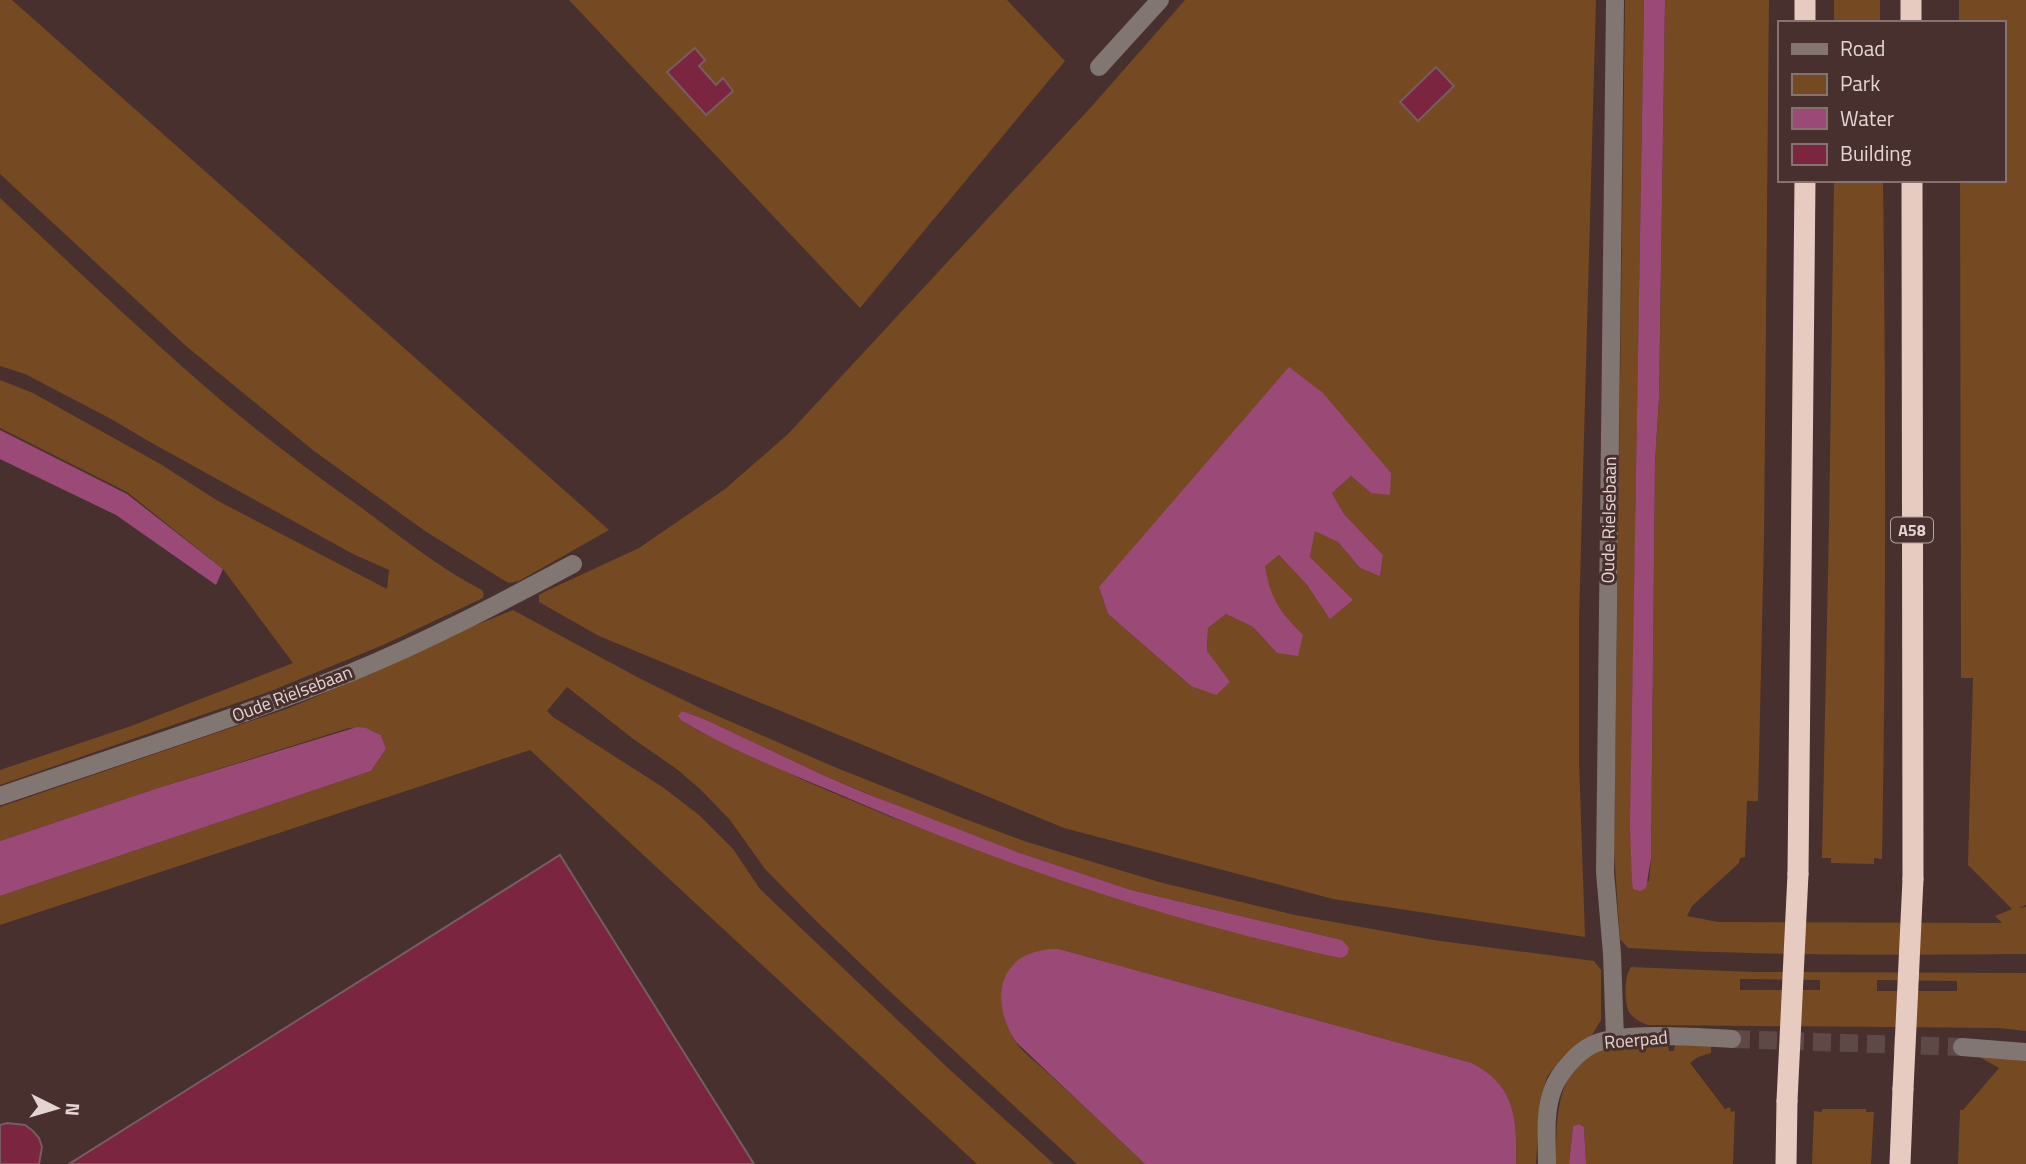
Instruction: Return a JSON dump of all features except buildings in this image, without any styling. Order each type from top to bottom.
[{"type":"highway","points":[[1805,0],[1805,21]]},
{"type":"highway","points":[[1910,0],[1911,21]]},
{"type":"highway","points":[[1786,1164],[1798,874],[1805,182]]},
{"type":"highway","name":"A58","points":[[1900,1164],[1913,879],[1912,182]]},
{"type":"street","points":[[1099,67],[1160,0]]},
{"type":"street","name":"Oude Rielsebaan","points":[[1615,0],[1605,872],[1615,1039]]},
{"type":"street","name":"Oude Rielsebaan","points":[[0,796],[226,719],[352,671],[500,602],[573,564]]},
{"type":"street","name":"Roerpad","points":[[1546,1164],[1548,1113],[1552,1090],[1564,1068],[1591,1045],[1615,1039],[1732,1039]]},
{"type":"street","points":[[1962,1047],[2026,1052]]},
{"type":"green space","points":[[0,0],[12,0],[609,530],[519,581],[509,583],[425,531],[314,451],[186,346],[0,174]]},
{"type":"green space","points":[[569,0],[1007,0],[1065,61],[860,308]]},
{"type":"green space","points":[[1185,0],[1596,0],[1579,619],[1579,761],[1585,937],[1333,899],[1064,828],[599,636],[539,602],[539,595],[544,592],[639,548],[725,489],[788,434],[1092,106]],"holes":[[[1323,393],[1371,493],[1351,476],[1332,493],[1344,514],[1383,555],[1380,575],[1360,568],[1338,542],[1315,530],[1310,557],[1352,601],[1330,618],[1307,585],[1279,555],[1264,566],[1269,588],[1277,605],[1303,635],[1277,653],[1253,627],[1226,614],[1208,628],[1207,651],[1191,686],[1108,614],[1099,587]]]},
{"type":"green space","points":[[1625,0],[1644,0],[1632,724],[1632,882],[1649,881],[1651,858],[1655,461],[1659,397],[1665,0],[1769,0],[1764,538],[1758,801],[1747,801],[1745,857],[1740,858],[1739,863],[1692,906],[1687,916],[1718,922],[2002,923],[1995,916],[2012,909],[1968,865],[1973,678],[1961,678],[1960,182],[2005,182],[2005,21],[1959,21],[1959,0],[2026,0],[2026,905],[2018,908],[2026,907],[2026,954],[1877,955],[1628,948],[1620,939],[1614,852]]},
{"type":"green space","points":[[1834,0],[1880,0],[1880,21],[1834,21]]},
{"type":"green space","points":[[1834,182],[1883,182],[1885,520],[1882,859],[1874,858],[1874,864],[1831,863],[1831,858],[1822,858]]},
{"type":"green space","points":[[0,198],[224,403],[417,549],[482,590],[483,598],[383,645],[271,691],[0,785],[0,770],[131,726],[293,663],[223,569],[127,492],[0,428],[0,380],[33,393],[162,465],[218,501],[387,589],[389,570],[353,554],[113,420],[25,374],[0,366]]},
{"type":"green space","points":[[513,610],[702,709],[832,766],[1027,842],[1159,882],[1295,915],[1433,940],[1594,961],[1601,970],[1601,1020],[1592,1035],[1563,1056],[1547,1077],[1540,1101],[1536,1164],[1516,1164],[1516,1132],[1506,1093],[1487,1072],[1472,1063],[1059,949],[1044,950],[1017,962],[1004,982],[1003,1007],[1015,1041],[1145,1164],[1077,1164],[813,918],[765,869],[730,820],[701,790],[567,687],[547,711],[553,717],[664,788],[699,815],[733,849],[760,889],[949,1069],[1054,1164],[977,1164],[530,750],[0,925],[0,896],[371,771],[386,749],[381,735],[373,731],[349,728],[0,841],[0,807],[289,708],[382,669]],"holes":[[[682,711],[825,776],[1020,853],[1131,890],[1342,940],[1341,958],[1217,928],[1093,890],[984,852],[812,784],[697,730],[682,721]]]},
{"type":"green space","points":[[1631,967],[1753,972],[2026,973],[2026,1031],[1999,1028],[1648,1025],[1629,1012],[1626,1002],[1627,976]],"holes":[[[1740,979],[1820,980],[1820,990],[1740,990]],[[1877,980],[1957,981],[1957,991],[1877,991]]]},
{"type":"green space","points":[[1627,1045],[1668,1046],[1669,1051],[1674,1051],[1675,1045],[1711,1046],[1711,1053],[1690,1063],[1725,1109],[1730,1107],[1731,1112],[1735,1111],[1733,1164],[1586,1164],[1584,1127],[1579,1124],[1573,1126],[1569,1164],[1556,1164],[1558,1113],[1567,1081],[1576,1068],[1589,1057],[1606,1049]]},
{"type":"green space","points":[[1976,1055],[2026,1055],[2026,1164],[1958,1164],[1960,1110],[1963,1110],[1999,1068]]},
{"type":"green space","points":[[1822,1109],[1866,1109],[1866,1112],[1874,1112],[1871,1164],[1812,1164],[1814,1111],[1822,1112]]},
{"type":"water","points":[[1644,0],[1665,0],[1659,397],[1655,461],[1651,858],[1646,888],[1640,891],[1633,889],[1630,826]]},
{"type":"water","points":[[1289,367],[1323,393],[1391,473],[1390,495],[1371,493],[1351,476],[1332,493],[1344,514],[1383,555],[1380,576],[1360,568],[1338,542],[1315,531],[1310,557],[1353,600],[1330,619],[1307,585],[1279,555],[1265,566],[1267,577],[1277,604],[1303,635],[1298,656],[1277,653],[1253,627],[1226,614],[1208,628],[1207,651],[1230,682],[1216,695],[1191,686],[1108,614],[1099,587]]},
{"type":"water","points":[[0,430],[127,494],[223,569],[216,585],[116,515],[0,459]]},
{"type":"water","points":[[682,711],[865,793],[1020,853],[1131,890],[1342,940],[1349,948],[1347,955],[1341,958],[1326,955],[1171,915],[989,854],[745,754],[682,721],[678,716]]},
{"type":"water","points":[[357,727],[381,735],[386,749],[371,771],[0,896],[0,841],[158,788]]},
{"type":"water","points":[[1049,949],[1059,949],[1472,1063],[1487,1072],[1506,1093],[1516,1132],[1516,1164],[1145,1164],[1016,1042],[1006,1023],[1001,992],[1007,972],[1022,958]]},
{"type":"water","points":[[1579,1124],[1584,1127],[1586,1164],[1569,1164],[1573,1126]]},
{"type":"tunnel","points":[[1732,1039],[1962,1047]]}]
